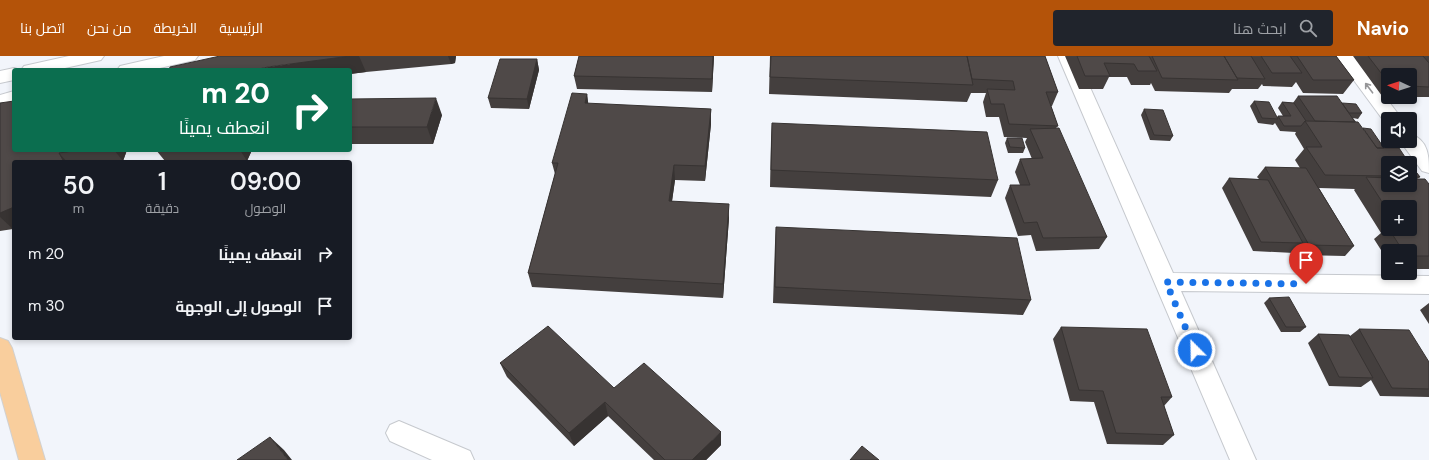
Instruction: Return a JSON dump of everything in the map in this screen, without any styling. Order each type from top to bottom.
[{"type":"main road","points":[[0,348],[32,460]]},
{"type":"street","points":[[39,68],[95,56]]},
{"type":"street","points":[[135,68],[189,56]]},
{"type":"street","points":[[1067,56],[1243,460]]},
{"type":"street","points":[[1345,56],[1388,112]]},
{"type":"street","points":[[0,77],[12,74]]},
{"type":"street","points":[[0,101],[12,98]]},
{"type":"street","points":[[1415,148],[1429,166]]},
{"type":"street","points":[[1166,282],[1429,285]]},
{"type":"street","points":[[398,433],[461,460]]},
{"type":"building","points":[[220,56],[350,56],[263,68],[170,67]]},
{"type":"building","points":[[579,56],[713,56],[712,79],[574,76]]},
{"type":"building","points":[[771,56],[967,56],[973,85],[770,77]]},
{"type":"building","points":[[967,56],[1045,56],[1058,92],[1046,92],[1058,126],[1009,124],[1004,104],[991,104],[987,89],[1015,90],[1013,81],[972,79]]},
{"type":"building","points":[[1077,56],[1149,56],[1157,71],[1138,71],[1134,64],[1104,63],[1110,76],[1085,76]]},
{"type":"building","points":[[1152,56],[1224,56],[1238,80],[1162,78]]},
{"type":"building","points":[[1224,56],[1251,56],[1265,79],[1237,78]]},
{"type":"building","points":[[1261,56],[1290,56],[1302,73],[1272,73]]},
{"type":"building","points":[[1297,56],[1336,56],[1354,80],[1313,80]]},
{"type":"building","points":[[1368,56],[1423,56],[1429,63],[1429,87],[1417,86],[1417,68],[1381,68],[1381,73]]},
{"type":"building","points":[[500,59],[537,59],[527,99],[488,98]]},
{"type":"building","points":[[572,93],[587,94],[585,103],[711,109],[705,166],[674,165],[669,201],[729,204],[723,284],[528,273],[558,163],[552,163]]},
{"type":"building","points":[[1298,96],[1337,96],[1355,122],[1315,121]]},
{"type":"building","points":[[436,98],[427,127],[352,127],[352,99]]},
{"type":"building","points":[[12,101],[12,152],[66,152],[59,153],[63,160],[12,160],[12,208],[0,213],[0,103]]},
{"type":"building","points":[[1254,101],[1269,102],[1278,119],[1262,118]]},
{"type":"building","points":[[1282,102],[1294,103],[1306,121],[1301,126],[1284,126],[1278,116],[1291,116]]},
{"type":"building","points":[[1342,103],[1356,104],[1362,113],[1349,113]]},
{"type":"building","points":[[1144,109],[1163,110],[1173,136],[1154,135]]},
{"type":"building","points":[[1305,121],[1358,122],[1377,148],[1399,148],[1404,156],[1381,156],[1381,176],[1325,175],[1306,147],[1322,147]]},
{"type":"building","points":[[772,123],[987,132],[998,180],[771,170]]},
{"type":"building","points":[[1059,128],[1107,237],[1043,238],[1037,222],[1024,223],[1010,185],[1030,185],[1020,159],[1043,158],[1030,129]]},
{"type":"building","points":[[1363,128],[1371,129],[1381,144],[1381,148],[1377,148]]},
{"type":"building","points":[[1007,138],[1022,138],[1025,148],[1010,147]]},
{"type":"building","points":[[1265,167],[1306,168],[1354,246],[1309,245]]},
{"type":"building","points":[[1366,177],[1381,178],[1381,192],[1417,192],[1417,179],[1425,179],[1429,184],[1429,256],[1417,256],[1417,244],[1399,244],[1393,236],[1417,236],[1417,200],[1381,200]]},
{"type":"building","points":[[1229,178],[1268,180],[1303,243],[1261,242]]},
{"type":"building","points":[[776,227],[1017,238],[1031,300],[775,287]]},
{"type":"building","points":[[1289,297],[1306,327],[1286,327],[1269,298]]},
{"type":"building","points":[[548,326],[614,388],[644,363],[721,432],[692,460],[665,460],[605,402],[569,433],[500,363]]},
{"type":"building","points":[[1061,327],[1147,329],[1172,397],[1161,397],[1174,435],[1116,433],[1103,391],[1079,390]]},
{"type":"building","points":[[1359,329],[1409,330],[1429,362],[1429,389],[1392,388]]},
{"type":"building","points":[[1318,334],[1349,335],[1373,378],[1339,377]]},
{"type":"building","points":[[270,437],[288,460],[237,460]]},
{"type":"building","points":[[862,446],[879,460],[850,460]]},
{"type":"route","points":[[1195,350],[1166,282],[1306,284]]}]
